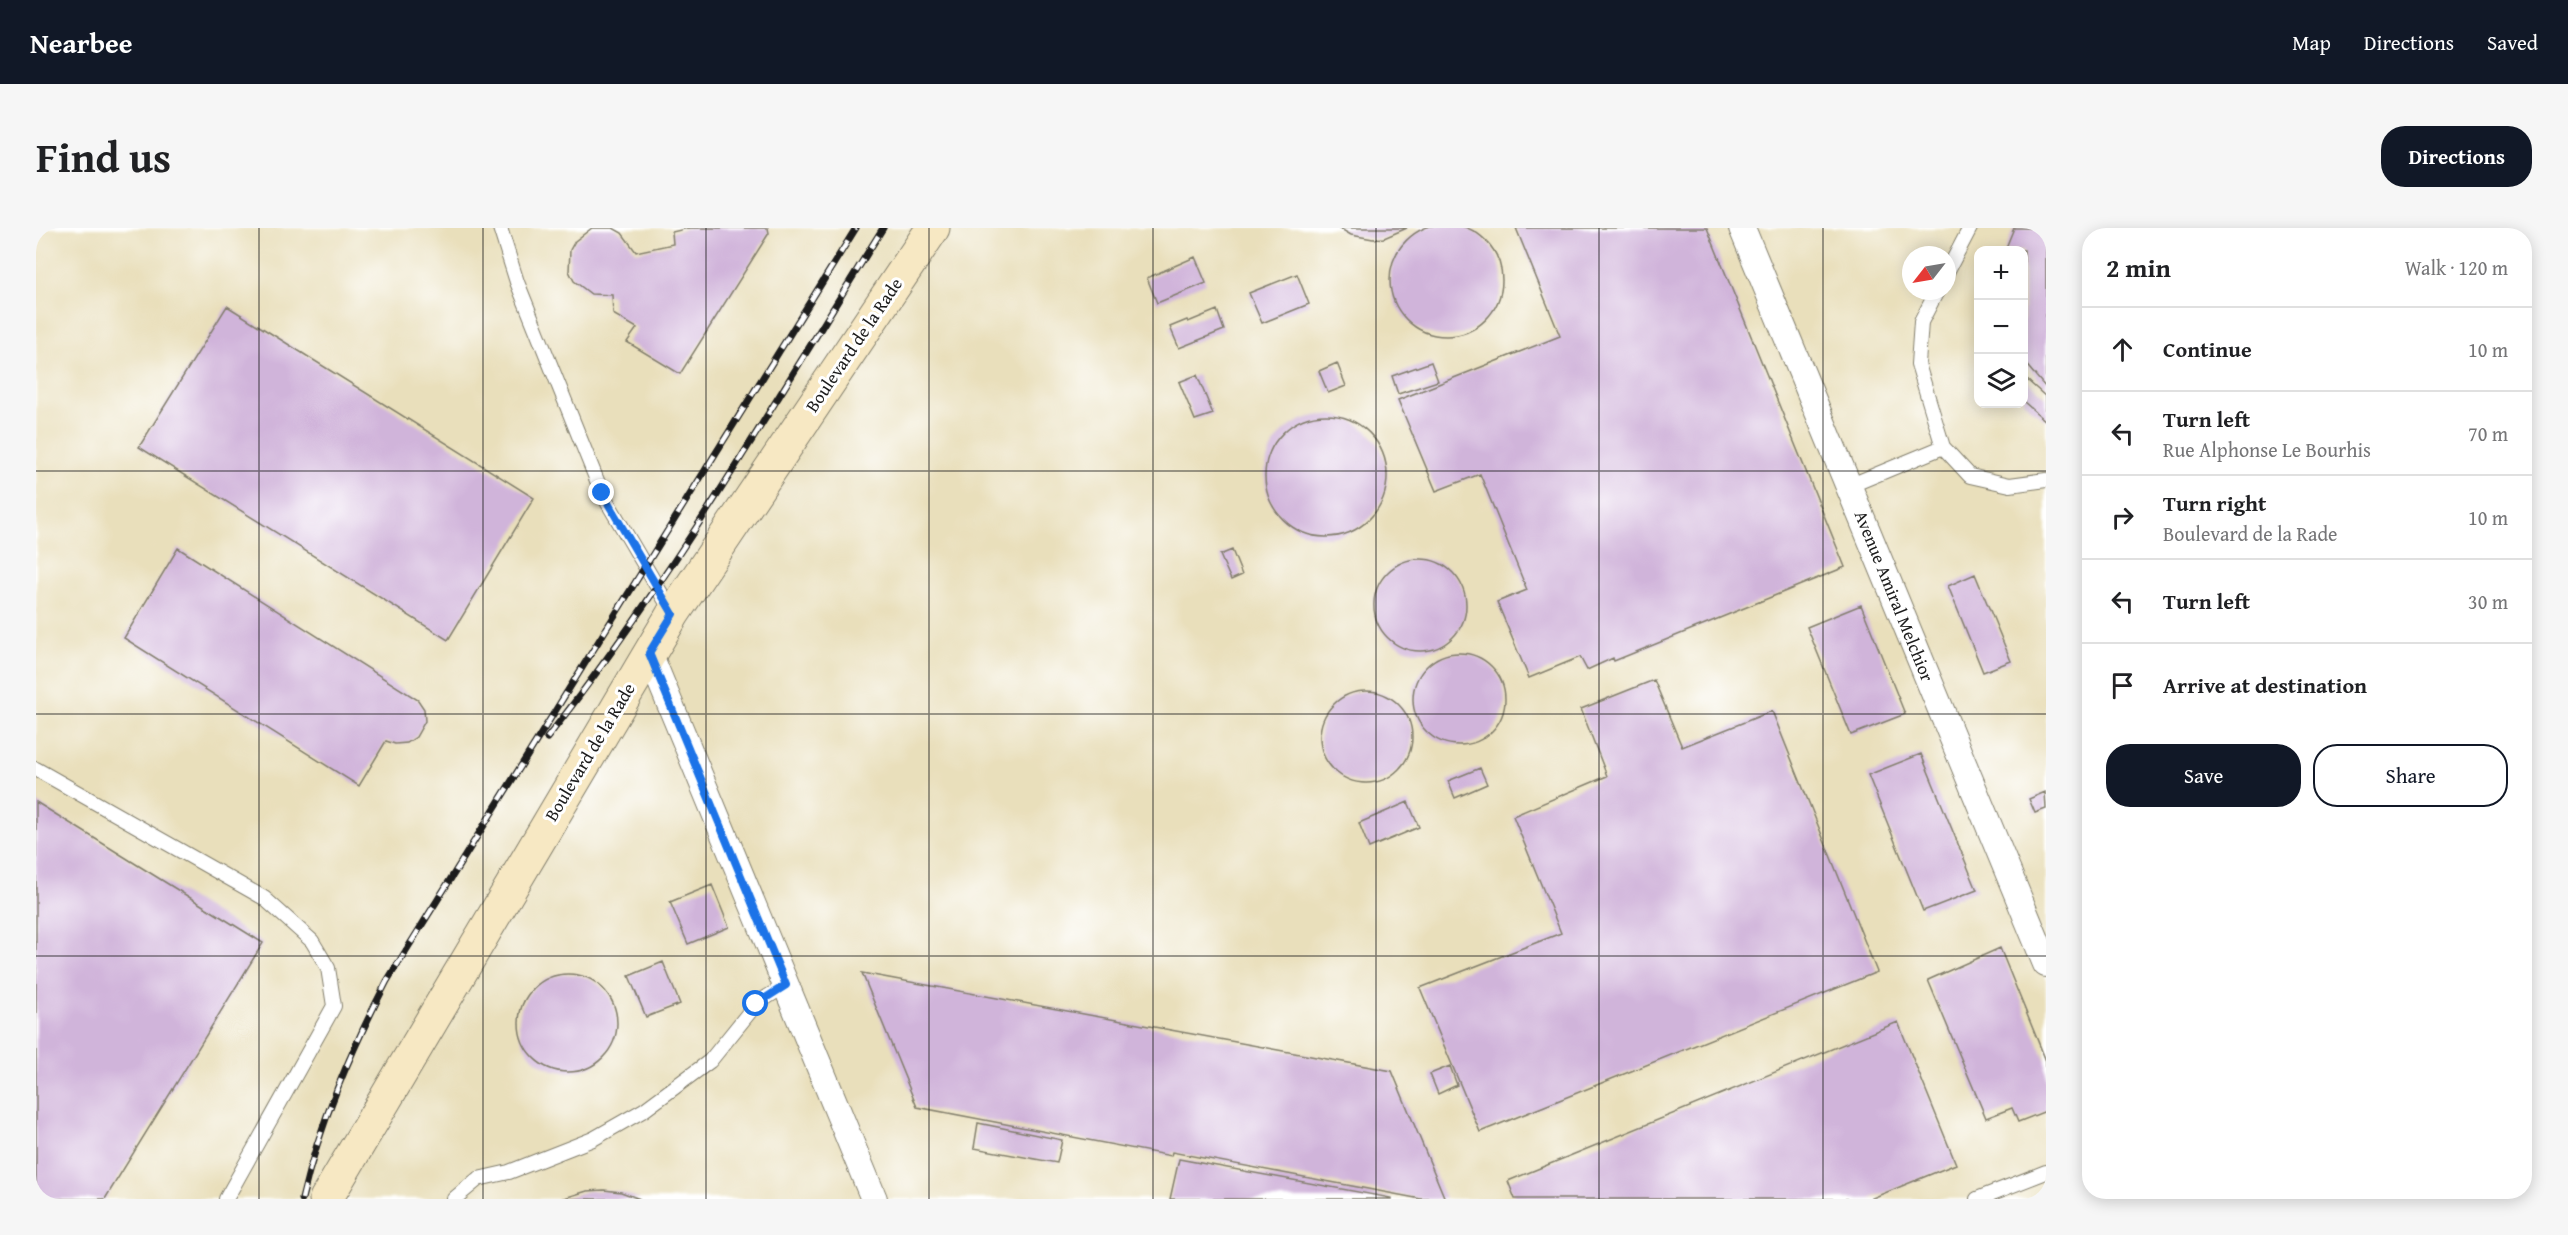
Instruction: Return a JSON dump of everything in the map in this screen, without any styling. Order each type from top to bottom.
[{"type":"street","name":"Boulevard de la Rade","points":[[326,1199],[673,614],[933,228]]},
{"type":"street","name":"Avenue Amiral Melchior","points":[[1742,228],[2046,964]]},
{"type":"street","points":[[649,653],[874,1199]]},
{"type":"lane","points":[[500,228],[517,282],[602,493],[673,614]]},
{"type":"lane","points":[[1956,255],[1970,228]]},
{"type":"lane","points":[[1932,300],[1921,322],[1918,364],[1943,447],[1970,476],[2010,485],[2046,480]]},
{"type":"lane","points":[[1849,486],[1943,447]]},
{"type":"lane","points":[[36,768],[264,898],[312,941],[328,968],[334,1006],[226,1199]]},
{"type":"lane","points":[[454,1199],[478,1179],[509,1172],[593,1139],[644,1110],[710,1061],[756,1004],[786,985]]},
{"type":"lane","points":[[1977,1199],[2046,1172]]},
{"type":"building","points":[[1446,224],[1467,228],[1486,240],[1498,259],[1502,280],[1498,301],[1486,320],[1467,332],[1446,336],[1425,332],[1406,320],[1394,301],[1390,280],[1394,259],[1406,240],[1425,228]]},
{"type":"building","points":[[592,228],[613,228],[622,233],[636,252],[673,244],[672,232],[689,228],[768,228],[769,233],[680,374],[627,342],[637,328],[613,314],[612,295],[591,294],[574,281],[569,271],[570,250],[575,241]]},
{"type":"building","points":[[1339,228],[1407,228],[1384,238],[1373,239],[1351,235]]},
{"type":"building","points":[[1516,228],[1707,228],[1845,567],[1614,661],[1613,658],[1587,670],[1580,657],[1529,678],[1497,602],[1527,590],[1480,474],[1436,491],[1398,400],[1560,336]]},
{"type":"building","points":[[2014,228],[2046,228],[2046,388],[2028,367],[2028,246],[2007,246]]},
{"type":"building","points":[[1195,257],[1206,283],[1157,303],[1147,278]]},
{"type":"building","points":[[1297,274],[1309,304],[1262,323],[1249,293]]},
{"type":"building","points":[[227,306],[534,498],[448,640],[139,447]]},
{"type":"building","points":[[1217,310],[1224,330],[1179,348],[1170,327]]},
{"type":"building","points":[[1431,362],[1438,381],[1398,394],[1392,376]]},
{"type":"building","points":[[1337,363],[1346,386],[1328,393],[1319,371]]},
{"type":"building","points":[[1197,375],[1213,414],[1195,420],[1179,382]]},
{"type":"building","points":[[2028,381],[2046,397],[2046,421],[2028,405]]},
{"type":"building","points":[[1326,415],[1349,420],[1360,425],[1369,433],[1377,442],[1382,453],[1387,476],[1382,499],[1377,510],[1369,519],[1360,527],[1349,532],[1326,537],[1303,532],[1292,527],[1283,519],[1275,510],[1270,499],[1265,476],[1270,453],[1275,442],[1283,433],[1292,425],[1303,420]]},
{"type":"building","points":[[178,548],[418,700],[424,709],[425,721],[416,737],[407,743],[395,744],[386,741],[359,786],[124,638]]},
{"type":"building","points":[[1232,550],[1242,575],[1231,580],[1220,555]]},
{"type":"building","points":[[1420,559],[1438,563],[1453,572],[1462,587],[1466,605],[1462,623],[1453,638],[1438,647],[1420,651],[1402,647],[1387,638],[1378,623],[1374,605],[1378,587],[1387,572],[1402,563]]},
{"type":"building","points":[[1975,574],[2011,661],[1983,672],[1948,586]]},
{"type":"building","points":[[1861,605],[1905,714],[1851,735],[1807,627]]},
{"type":"building","points":[[1459,653],[1485,661],[1497,673],[1505,699],[1497,725],[1485,737],[1459,745],[1433,737],[1421,725],[1413,699],[1421,673],[1433,661]]},
{"type":"building","points":[[1654,680],[1682,747],[1772,711],[1877,972],[1480,1132],[1420,988],[1561,933],[1513,816],[1607,776],[1581,709]]},
{"type":"building","points":[[1366,691],[1383,695],[1398,705],[1408,720],[1412,737],[1408,754],[1398,769],[1383,779],[1366,783],[1349,779],[1334,769],[1324,754],[1320,737],[1324,720],[1334,705],[1349,695]]},
{"type":"building","points":[[1921,754],[1977,890],[1923,911],[1868,775]]},
{"type":"building","points":[[1480,768],[1487,784],[1455,798],[1448,781]]},
{"type":"building","points":[[2045,792],[2046,809],[2035,813],[2029,799]]},
{"type":"building","points":[[36,802],[263,943],[105,1199],[36,1199]]},
{"type":"building","points":[[1408,802],[1419,827],[1369,848],[1359,823]]},
{"type":"building","points":[[712,885],[729,927],[688,944],[670,902]]},
{"type":"building","points":[[2000,948],[2046,1061],[2046,1111],[2018,1122],[2012,1108],[1986,1118],[1928,980]]},
{"type":"building","points":[[663,962],[680,1004],[646,1017],[629,976]]},
{"type":"building","points":[[862,973],[1392,1071],[1445,1199],[1421,1199],[1172,1152],[1171,1156],[917,1107]]},
{"type":"building","points":[[568,974],[587,977],[603,988],[614,1004],[617,1023],[614,1042],[603,1058],[587,1069],[568,1072],[549,1069],[533,1058],[522,1042],[519,1023],[522,1004],[533,988],[549,977]]},
{"type":"building","points":[[1898,1022],[1956,1164],[1870,1199],[1515,1199],[1508,1181]]},
{"type":"building","points":[[1450,1066],[1457,1085],[1438,1094],[1430,1074]]},
{"type":"building","points":[[978,1123],[1062,1140],[1057,1163],[974,1148]]},
{"type":"building","points":[[1179,1159],[1391,1198],[1391,1199],[1170,1199]]},
{"type":"building","points":[[587,1191],[621,1192],[640,1199],[561,1199]]},
{"type":"railway","points":[[302,1199],[327,1115],[361,1034],[387,981],[856,228]]},
{"type":"railway","points":[[547,738],[593,677],[680,552],[883,228]]},
{"type":"route","points":[[602,493],[673,614],[649,653],[786,985],[756,1004]]}]
